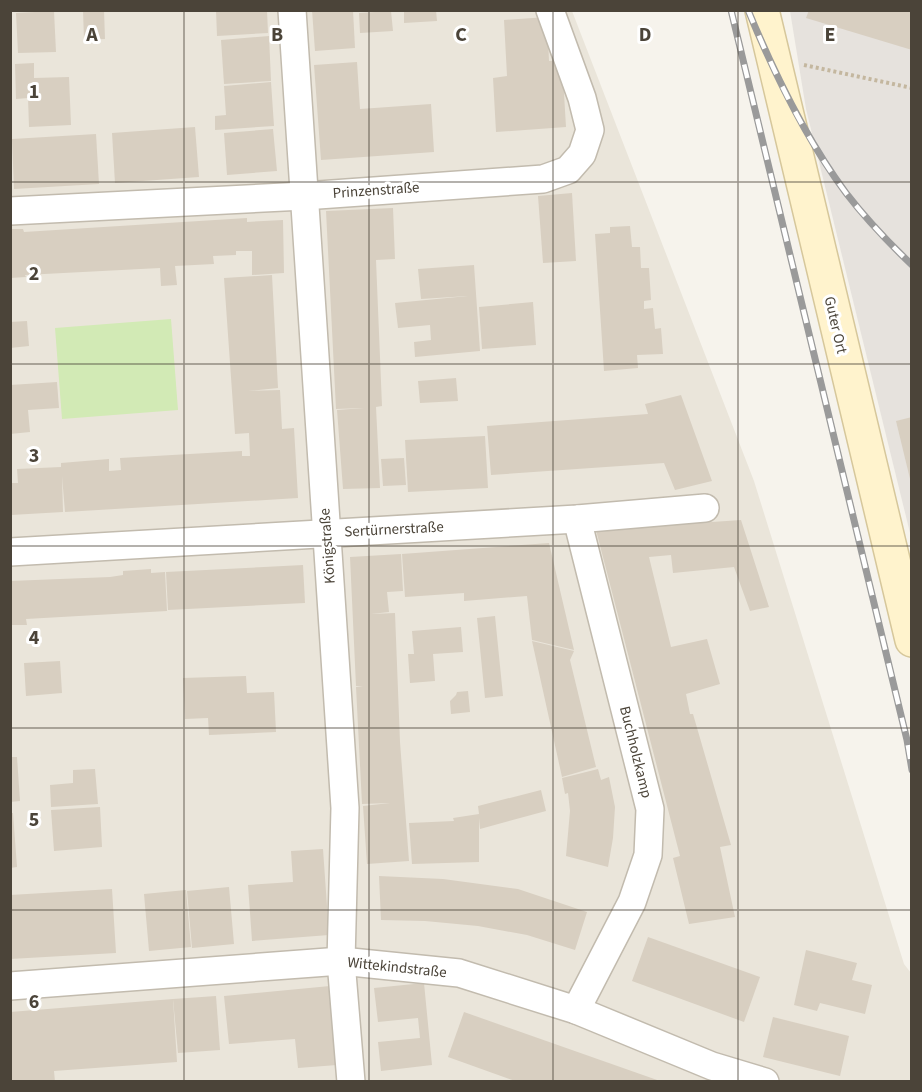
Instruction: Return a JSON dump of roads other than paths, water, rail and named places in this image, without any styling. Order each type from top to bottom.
[{"type":"main road","name":"Guter Ort","points":[[762,10],[912,640]]},
{"type":"street","name":"Königstraße","points":[[292,10],[345,808],[341,961],[351,1082]]},
{"type":"street","name":"Prinzenstraße","points":[[10,211],[543,179],[568,170],[582,154],[590,130],[582,98],[550,10]]},
{"type":"street","name":"Sertürnerstraße","points":[[10,552],[577,519],[705,508]]},
{"type":"street","name":"Buchholzkamp","points":[[576,1010],[632,902],[648,855],[651,809],[577,519]]},
{"type":"street","name":"Wittekindstraße","points":[[10,986],[341,961],[459,973],[576,1010],[712,1066],[765,1082]]},
{"type":"railway","points":[[731,10],[907,740],[912,770]]},
{"type":"railway","points":[[748,10],[791,104],[831,172],[861,212],[912,265]]}]
